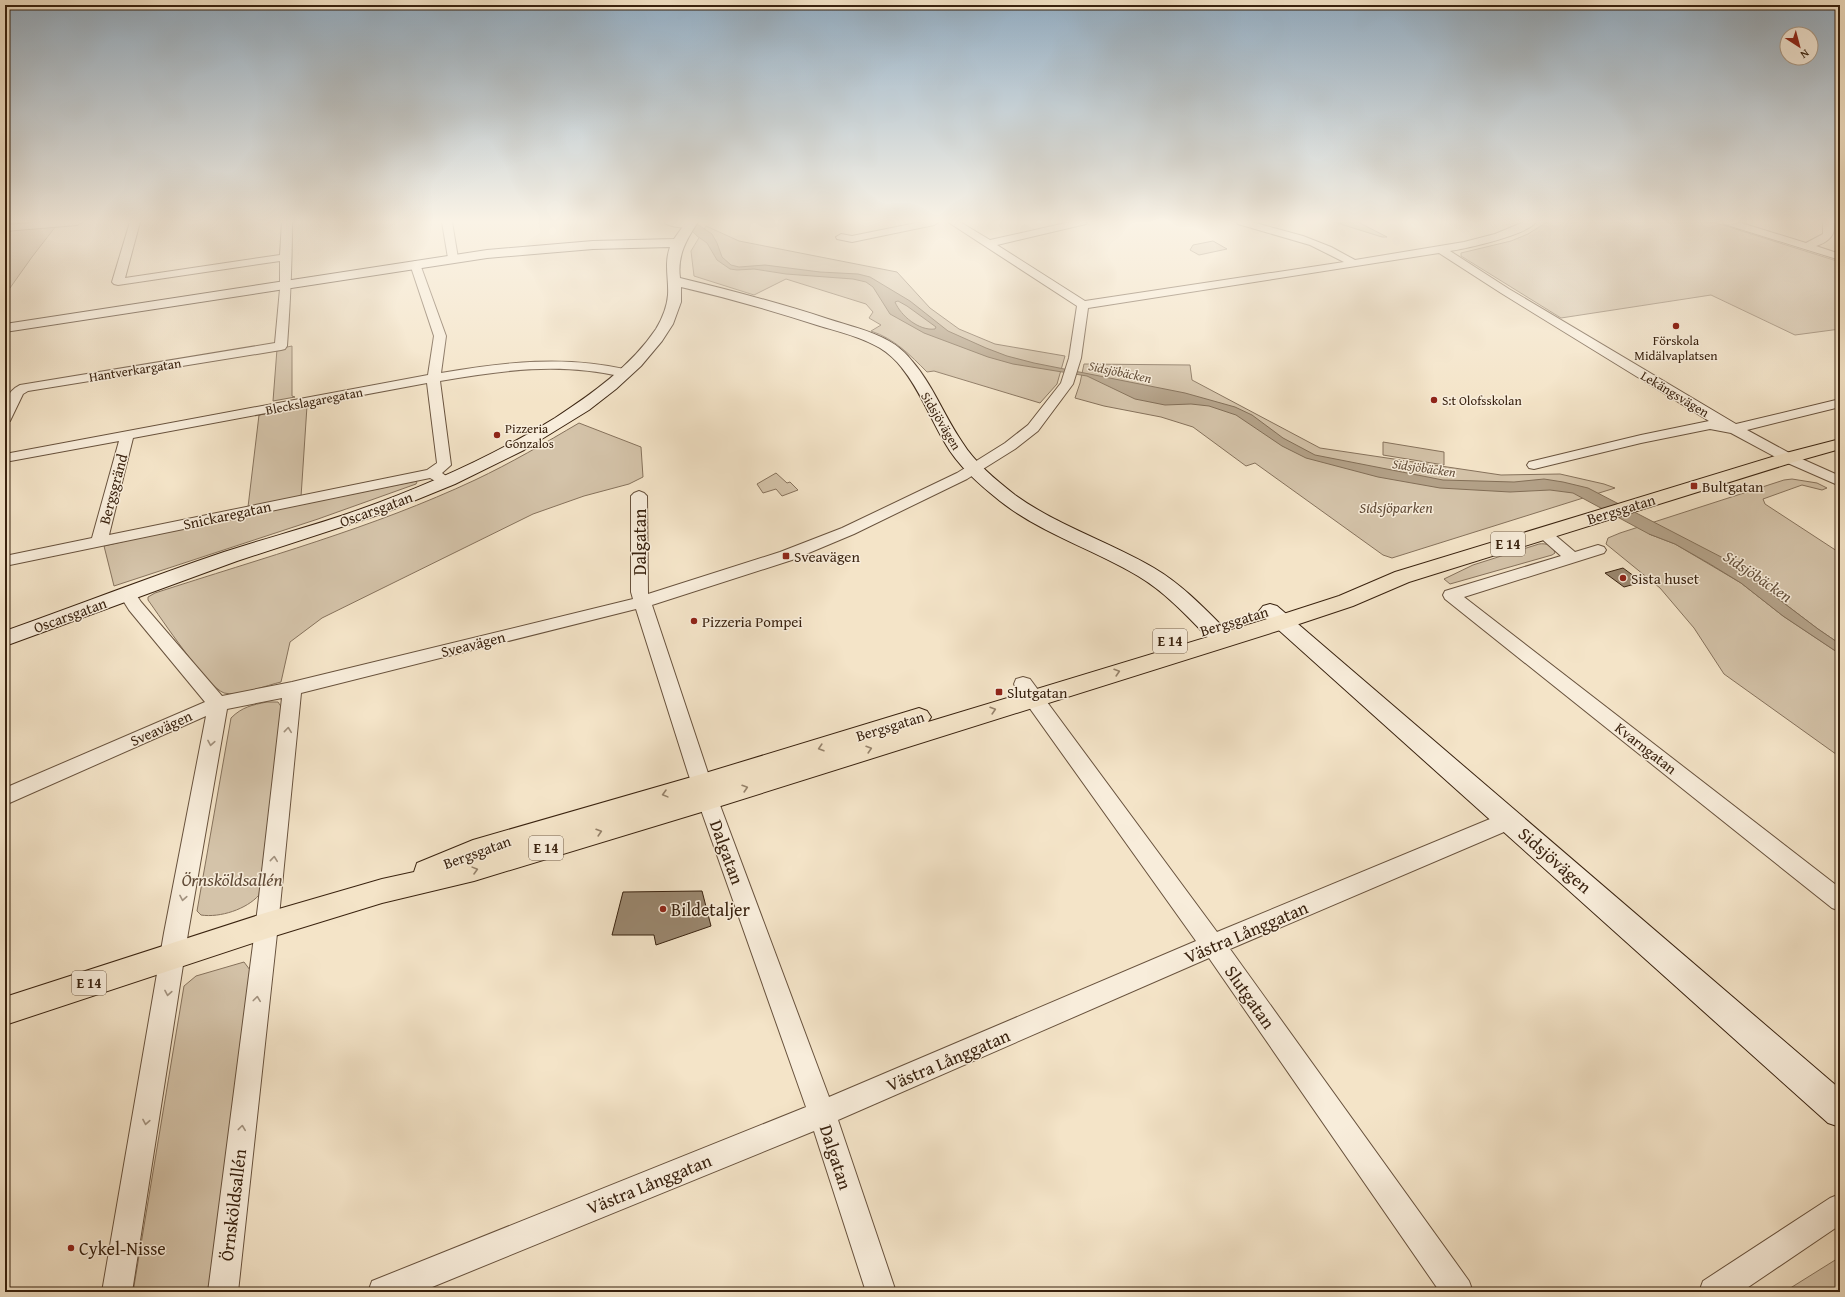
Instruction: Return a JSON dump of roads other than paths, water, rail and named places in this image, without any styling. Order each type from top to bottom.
[{"type":"highway","name":"Bergsgatan","points":[[5,1011],[265,926],[382,891],[474,870],[705,792],[1028,691],[1276,616],[1346,602],[1402,577],[1788,458],[1840,444]]},
{"type":"highway","name":"Bergsgatan","points":[[5,999],[173,955]]},
{"type":"street","points":[[5,328],[296,283]]},
{"type":"street","points":[[422,283],[440,336],[433,382],[444,465],[440,477]]},
{"type":"street","name":"Oscarsgatan","points":[[5,639],[231,556],[351,519],[440,477],[506,454],[586,405],[646,352],[662,330],[671,314],[675,295],[674,283]]},
{"type":"street","name":"Sidsjövägen","points":[[681,283],[716,290],[814,319],[868,337],[900,355],[910,368],[954,444],[962,455],[989,482],[1019,506],[1044,522],[1147,572],[1170,588],[1217,634]]},
{"type":"street","points":[[1051,283],[1076,298],[1083,306],[1230,283]]},
{"type":"street","name":"Lekängsvägen","points":[[1492,283],[1558,324],[1734,429],[1788,458]]},
{"type":"street","name":"Hantverkargatan","points":[[5,418],[17,392],[25,388],[281,346],[286,284]]},
{"type":"street","name":"Sveavägen","points":[[5,797],[218,704],[292,689],[642,602],[786,556],[879,517],[976,468],[1010,446],[1033,428],[1068,382],[1074,361],[1083,306]]},
{"type":"street","name":"Bleckslagaregatan","points":[[5,458],[487,369],[580,365],[624,373]]},
{"type":"street","points":[[1534,464],[1641,439],[1710,425],[1734,429],[1840,403]]},
{"type":"street","name":"Bergsgränd","points":[[99,542],[127,436]]},
{"type":"street","points":[[1788,458],[1840,482]]},
{"type":"street","name":"Snickaregatan","points":[[5,561],[440,477]]},
{"type":"street","name":"Dalgatan","points":[[639,496],[639,592],[642,602],[705,792],[822,1114],[881,1292]]},
{"type":"street","points":[[1543,533],[1572,557],[1598,550]]},
{"type":"street","name":"Kvarngatan","points":[[1572,557],[1451,595],[1840,901]]},
{"type":"street","points":[[117,1292],[173,955],[218,704],[135,606],[127,594]]},
{"type":"street","name":"Sidsjövägen","points":[[1276,616],[1840,1111]]},
{"type":"street","name":"Örnsköldsallén","points":[[223,1292],[292,689]]},
{"type":"street","name":"Slutgatan","points":[[1028,691],[1213,945],[1458,1292]]},
{"type":"street","name":"Västra Långgatan","points":[[383,1292],[822,1114],[1213,945],[1510,820]]},
{"type":"street","points":[[1714,1292],[1840,1208]]},
{"type":"place","name":"Förskola Midälvaplatsen","points":[[1676,326]]},
{"type":"place","name":"S:t Olofsskolan","points":[[1434,400]]},
{"type":"place","name":"Pizzeria Gonzalos","points":[[497,435]]},
{"type":"place","name":"Bultgatan","points":[[1694,486]]},
{"type":"place","name":"Sveavägen","points":[[786,556]]},
{"type":"place","name":"Sista huset","points":[[1623,578]]},
{"type":"place","name":"Pizzeria Pompei","points":[[694,621]]},
{"type":"place","name":"Slutgatan","points":[[999,692]]},
{"type":"place","name":"Bildetaljer","points":[[663,909]]},
{"type":"place","name":"Cykel-Nisse","points":[[71,1248]]},
{"type":"water label","name":"Sidsjöbäcken","points":[[1120,372]]},
{"type":"water label","name":"Sidsjöbäcken","points":[[1424,468]]},
{"type":"water label","name":"Sidsjöbäcken","points":[[1758,576]]},
{"type":"park label","name":"Sidsjöparken","points":[[1396,507]]}]
